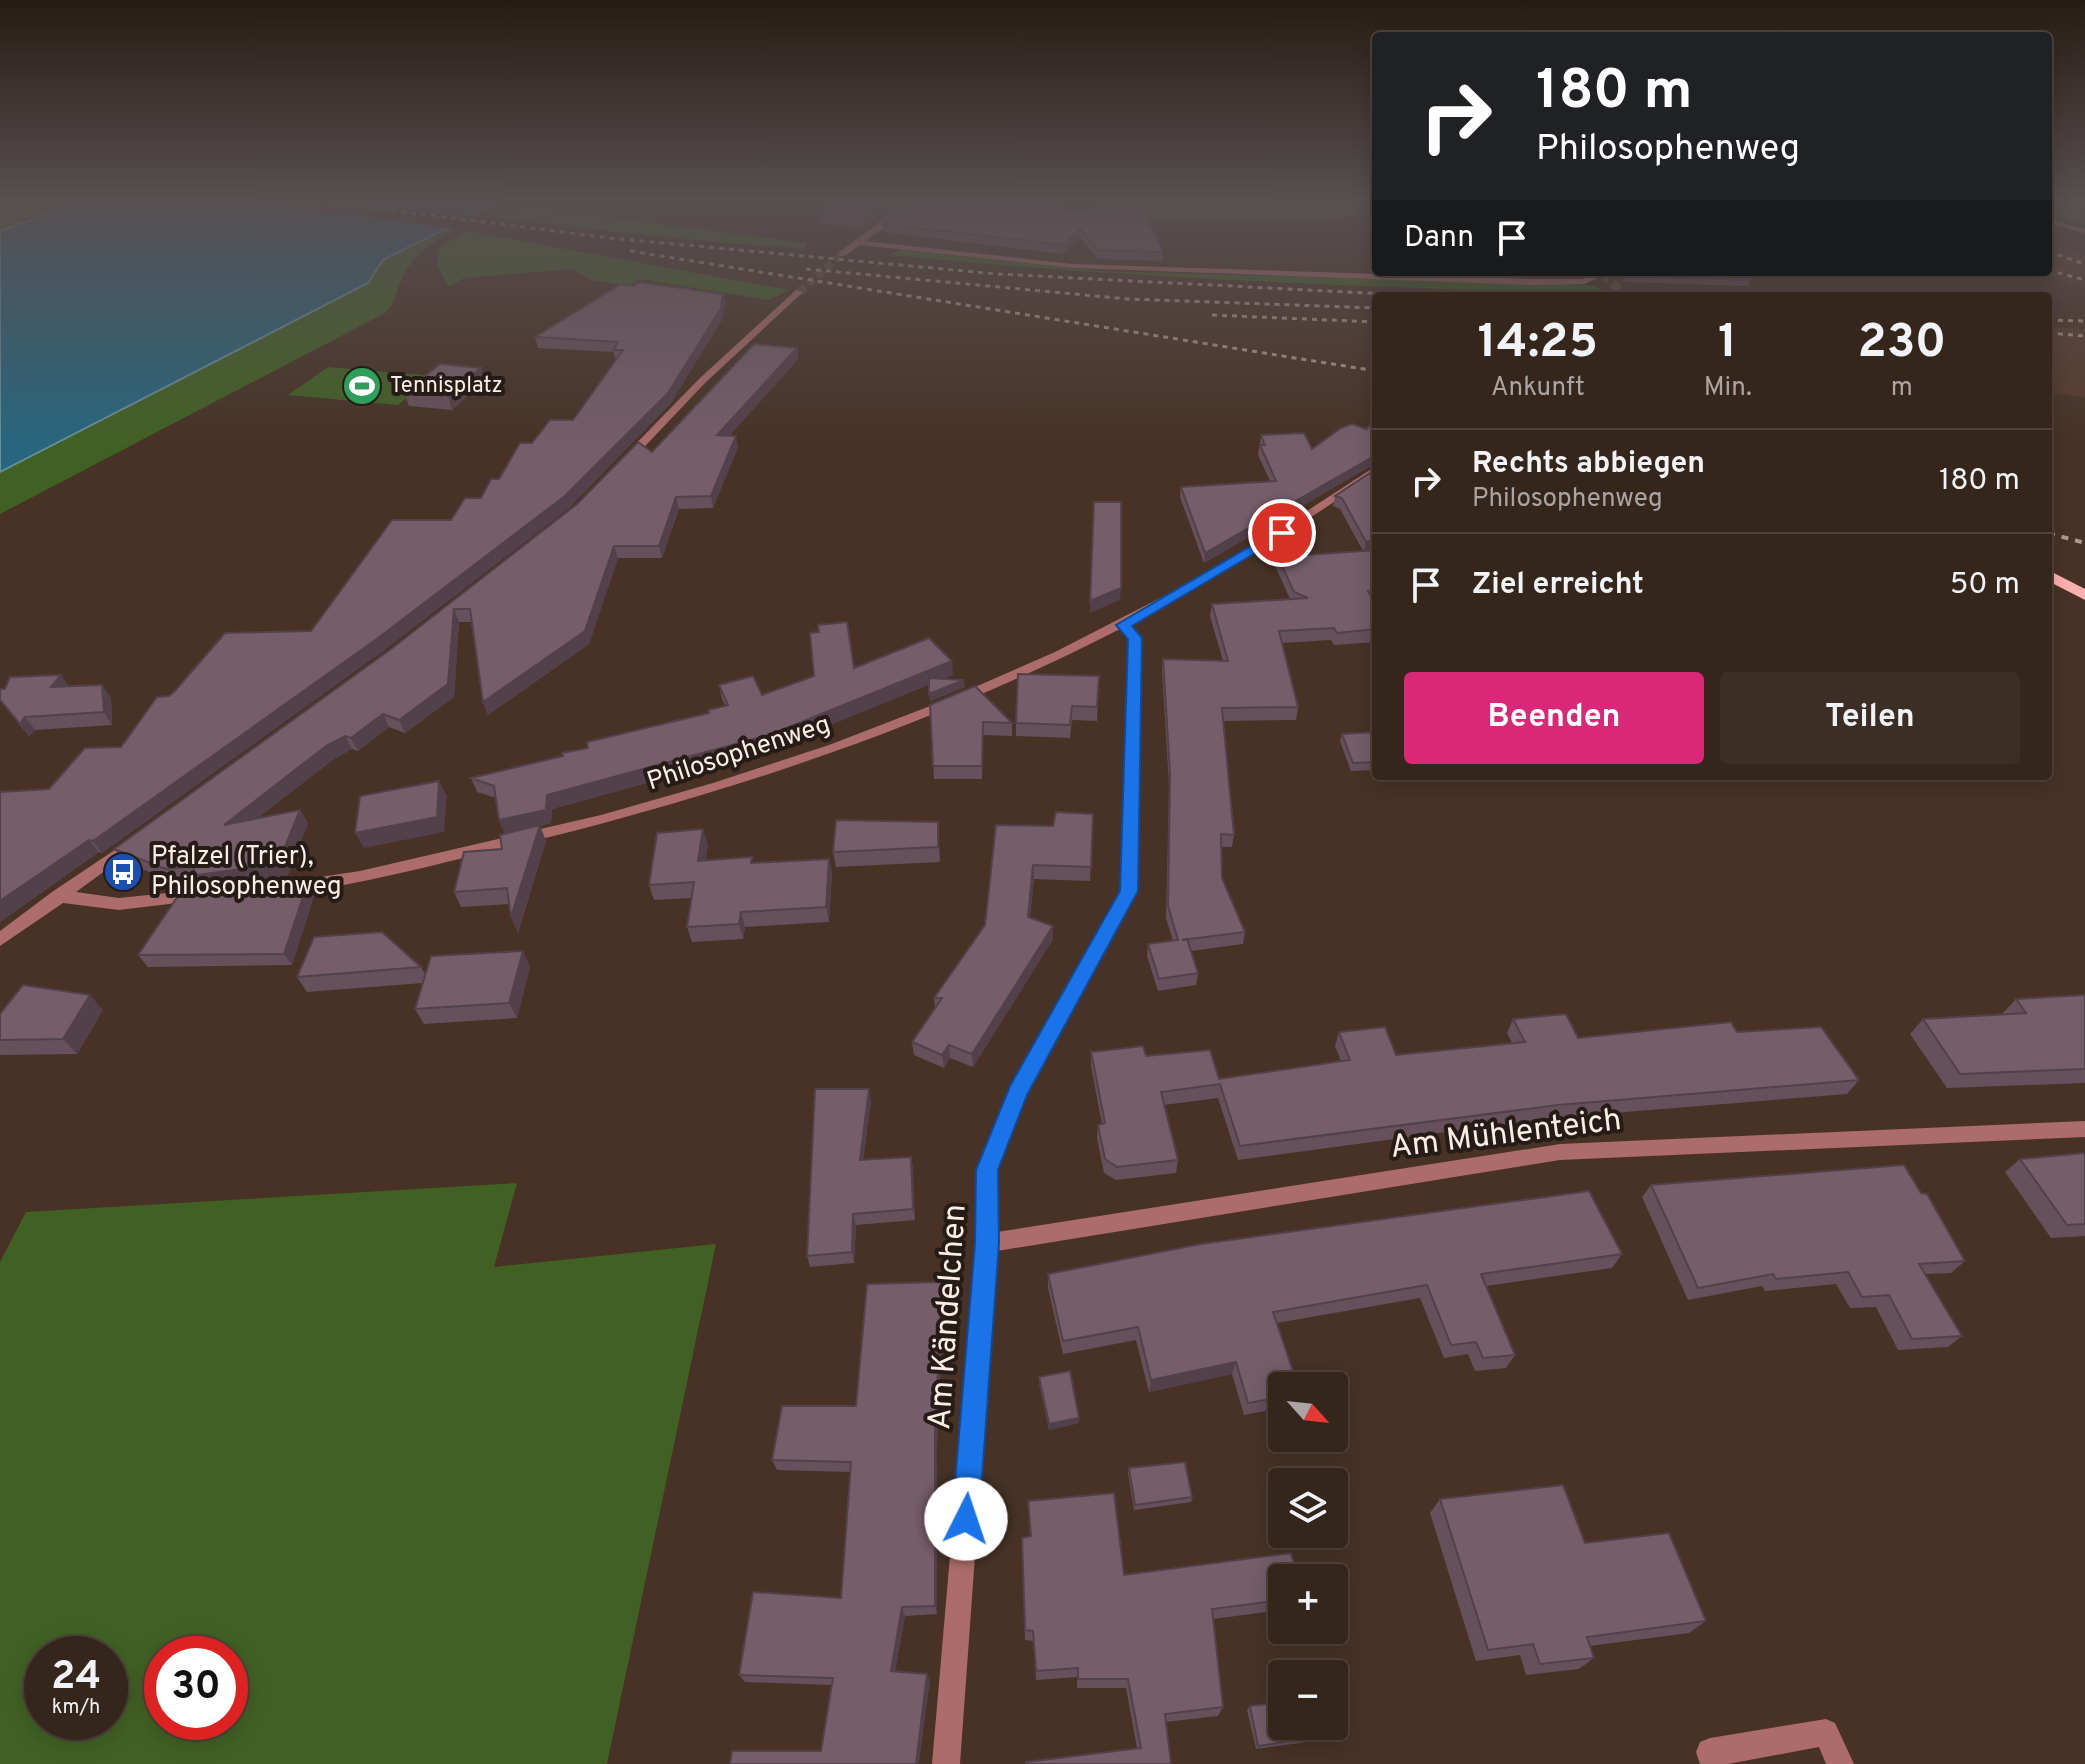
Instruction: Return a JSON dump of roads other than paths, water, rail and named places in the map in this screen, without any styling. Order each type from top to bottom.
[{"type":"main road","points":[[2052,577],[2085,595]]},
{"type":"street","points":[[1512,281],[1567,281]]},
{"type":"street","points":[[614,472],[702,381],[799,292]]},
{"type":"street","name":"Philosophenweg","points":[[278,889],[310,886],[560,831],[650,808],[808,760],[1007,679],[1123,625],[1282,533],[1372,472]]},
{"type":"street","name":"Am Kändelchen","points":[[946,1764],[987,1243],[987,1170],[1018,1093],[1129,891],[1135,638],[1123,625]]},
{"type":"street","points":[[0,940],[142,836]]},
{"type":"street","points":[[58,896],[119,904],[214,895]]},
{"type":"street","name":"Am Mühlenteich","points":[[987,1243],[1560,1152],[2085,1129]]},
{"type":"street","points":[[1714,1764],[1710,1752],[1826,1732],[1840,1764]]},
{"type":"water","points":[[0,281],[369,281],[368,283],[0,472]]},
{"type":"tunnel","points":[[799,292],[811,281]]},
{"type":"tunnel","points":[[1611,281],[1622,292]]},
{"type":"railway","points":[[818,281],[1372,370]]},
{"type":"railway","points":[[938,281],[1128,299],[1372,308]]},
{"type":"railway","points":[[1139,281],[1372,293]]},
{"type":"railway","points":[[1212,315],[1372,322]]},
{"type":"railway","points":[[2052,320],[2085,321]]},
{"type":"railway","points":[[2052,333],[2085,336]]},
{"type":"railway","points":[[2052,534],[2085,543]]},
{"type":"place","name":"Tennisplatz","points":[[362,386]]},
{"type":"place","name":"Pfalzel (Trier), Philosophenweg","points":[[123,872]]}]
